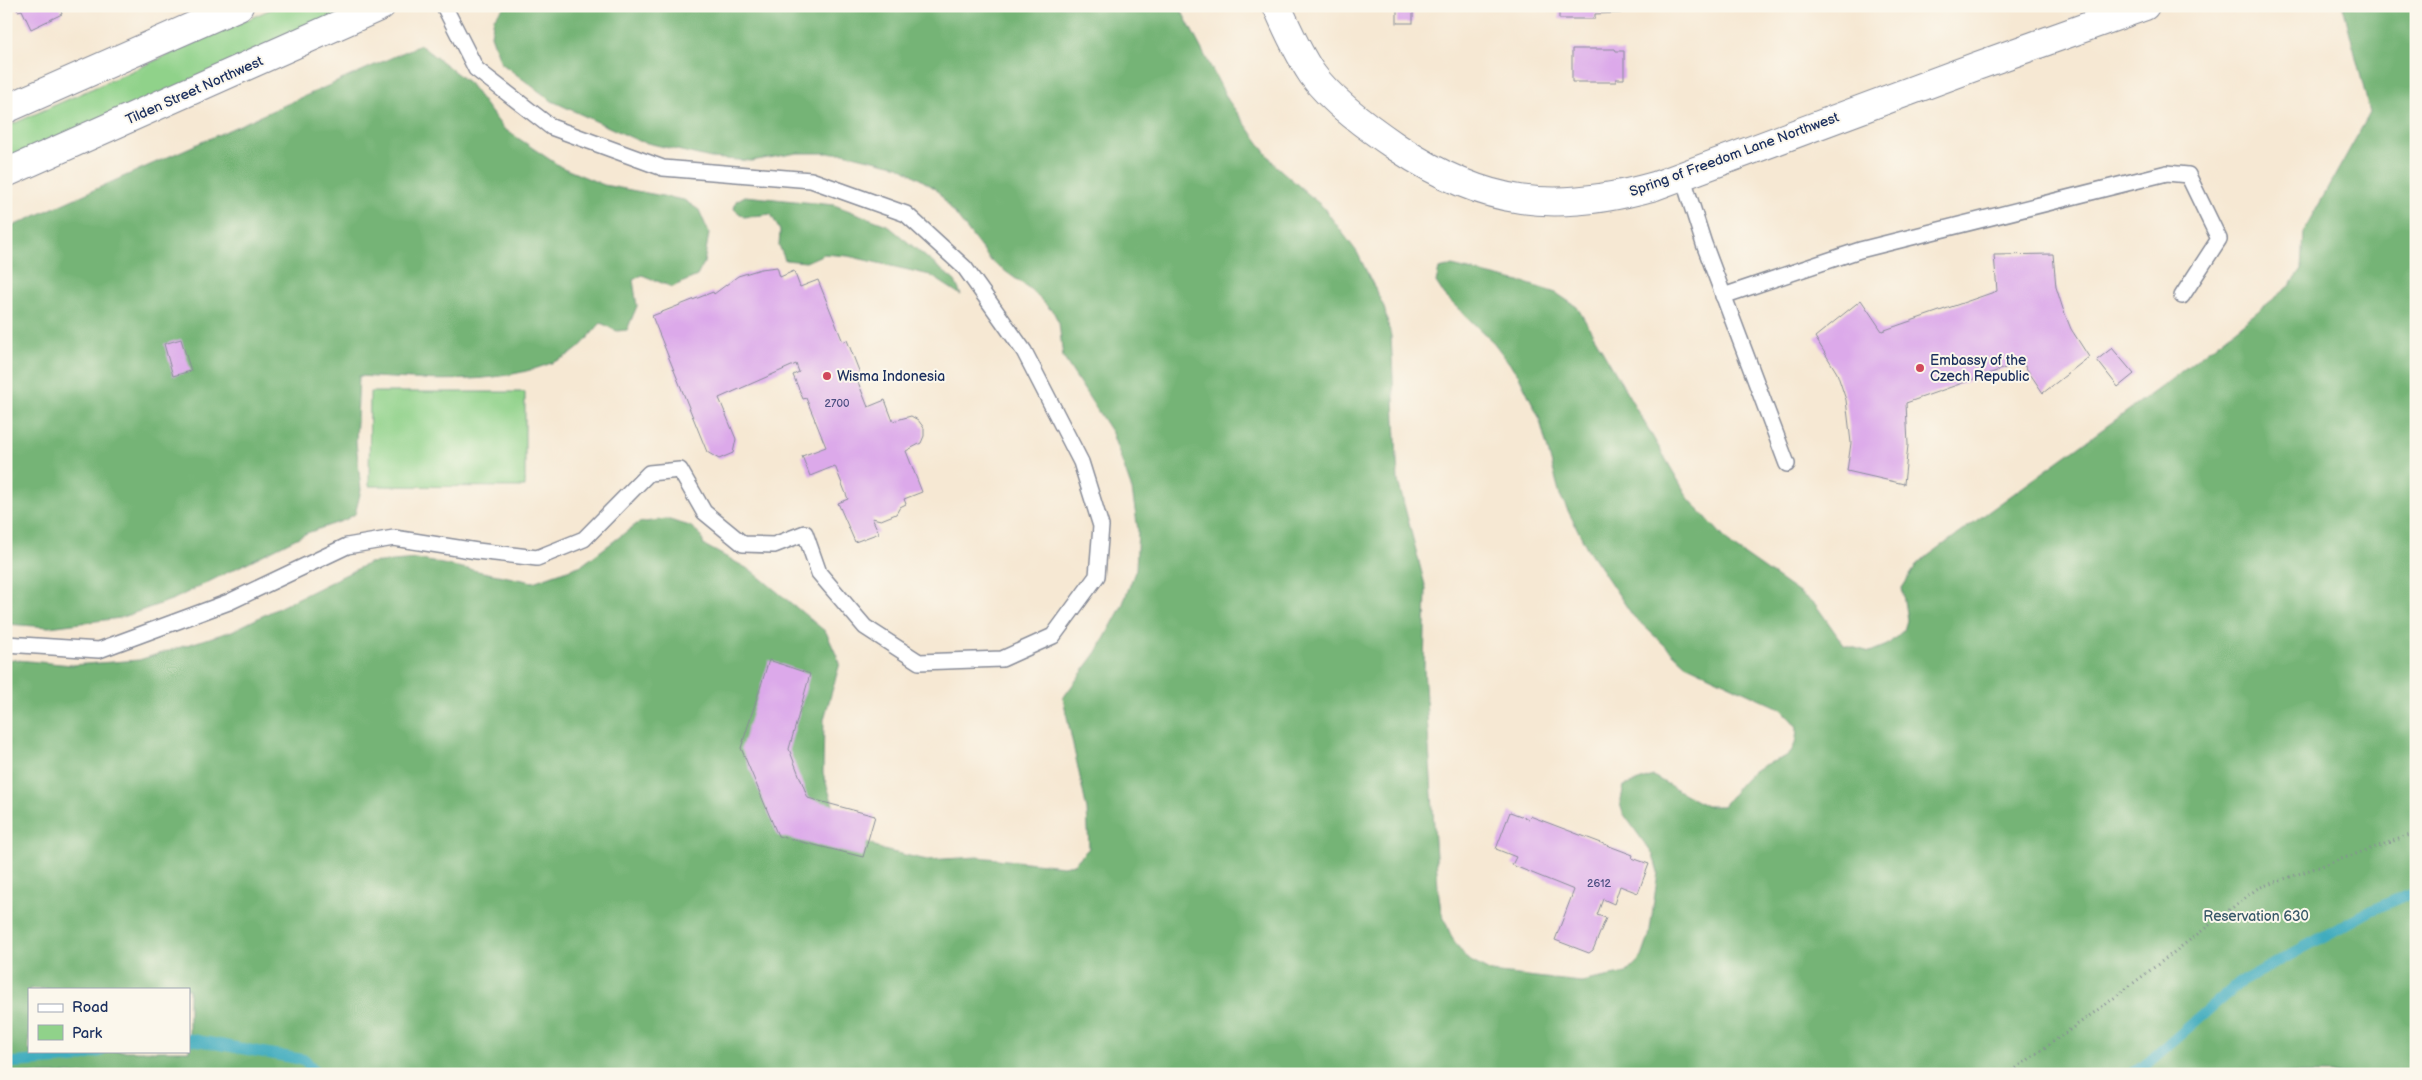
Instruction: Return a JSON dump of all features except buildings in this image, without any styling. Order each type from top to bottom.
[{"type":"street","name":"Tilden Street Northwest","points":[[6,173],[381,6]]},
{"type":"street","name":"Spring of Freedom Lane Northwest","points":[[1277,6],[1298,50],[1313,75],[1343,106],[1377,134],[1435,172],[1482,191],[1520,200],[1566,202],[1634,192],[2145,6]]},
{"type":"street","points":[[6,109],[226,9]]},
{"type":"lane","points":[[6,644],[99,650],[229,602],[347,546],[394,538],[476,551],[537,558],[584,539],[650,474],[680,470],[704,512],[743,544],[774,545],[805,533],[819,573],[865,627],[919,662],[1002,659],[1053,636],[1097,576],[1101,526],[1082,462],[1029,360],[965,268],[906,214],[811,180],[663,168],[551,127],[476,69],[444,6]]},
{"type":"lane","points":[[1723,296],[1860,250],[2167,174],[2188,175],[2218,239],[2182,296]]},
{"type":"lane","points":[[1682,175],[1704,244],[1787,464]]},
{"type":"path","points":[[2008,1074],[2106,1004],[2258,888],[2416,833]]},
{"type":"green space","points":[[278,6],[367,6],[6,166],[6,127]]},
{"type":"green space","name":"Reservation 630","points":[[505,6],[1179,6],[1228,100],[1275,165],[1323,207],[1357,252],[1384,307],[1391,336],[1398,481],[1426,589],[1424,669],[1438,888],[1441,911],[1452,938],[1467,959],[1491,972],[1581,982],[1626,973],[1642,957],[1649,937],[1658,872],[1653,855],[1623,813],[1620,804],[1624,786],[1653,776],[1706,806],[1723,806],[1740,784],[1752,773],[1760,767],[1783,758],[1793,749],[1797,727],[1782,709],[1685,664],[1633,616],[1587,548],[1560,495],[1539,417],[1519,376],[1494,343],[1445,296],[1436,282],[1439,269],[1452,266],[1528,284],[1556,293],[1577,307],[1689,499],[1732,546],[1815,604],[1844,645],[1870,652],[1887,645],[1904,630],[1907,620],[1902,588],[1918,563],[2169,381],[2290,286],[2302,270],[2304,231],[2370,113],[2343,6],[2416,6],[2416,1074],[6,1074],[6,659],[72,665],[139,660],[232,631],[369,563],[417,559],[533,582],[582,565],[638,523],[666,519],[690,526],[700,534],[704,545],[752,571],[826,632],[840,663],[824,719],[823,773],[834,808],[850,833],[883,850],[927,860],[978,857],[1063,866],[1074,864],[1089,848],[1087,810],[1063,698],[1097,652],[1122,606],[1136,569],[1138,530],[1132,490],[1112,433],[1063,357],[1059,323],[1054,313],[1030,289],[991,261],[936,189],[899,166],[844,153],[797,153],[751,161],[711,158],[639,141],[552,101],[501,63],[491,35],[494,18]]},
{"type":"green space","points":[[420,45],[469,83],[503,128],[561,167],[604,185],[684,200],[699,210],[709,233],[704,263],[697,276],[672,287],[642,275],[633,280],[637,306],[627,330],[617,331],[601,323],[584,343],[572,353],[548,364],[523,372],[496,377],[440,380],[359,376],[356,442],[361,490],[355,514],[345,520],[307,533],[174,599],[120,618],[49,627],[6,624],[6,229]]},
{"type":"green space","points":[[745,196],[834,205],[887,225],[955,281],[961,295],[930,275],[848,256],[824,254],[806,262],[785,260],[779,245],[780,231],[771,214],[744,217],[734,209],[736,201]]},
{"type":"green space","points":[[370,392],[525,392],[525,487],[369,486]]},
{"type":"waterway","points":[[2131,1074],[2144,1066],[2239,983],[2370,911],[2416,891]]},
{"type":"waterway","points":[[190,1039],[305,1060],[316,1074]]},
{"type":"waterway","points":[[6,1063],[76,1058],[97,1052]]},
{"type":"place","name":"Embassy of the Czech Republic","points":[[1920,368]]},
{"type":"place","name":"Wisma Indonesia","points":[[827,376]]}]
